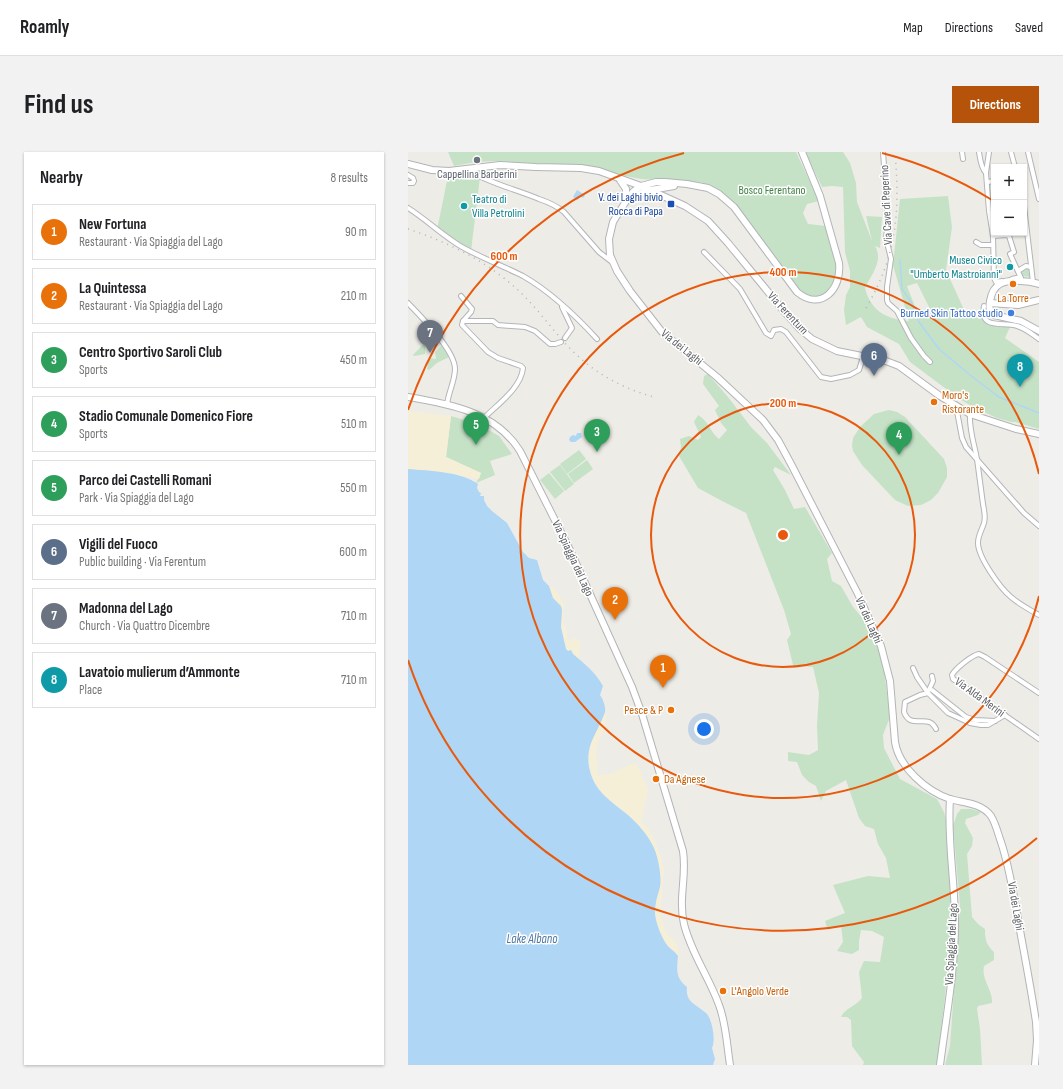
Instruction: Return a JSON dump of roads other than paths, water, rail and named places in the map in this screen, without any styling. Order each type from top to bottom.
[{"type":"main road","name":"Via dei Laghi","points":[[802,152],[816,185],[839,265],[839,276],[836,286],[830,294],[822,298],[806,298],[796,291],[739,213],[727,200],[708,188],[687,184],[656,182],[641,186],[633,192],[615,217],[611,230],[609,247],[613,262],[630,291],[662,332],[721,380],[761,419],[778,440],[858,594],[884,653],[889,677],[894,738],[899,756],[904,766],[914,776],[934,791],[950,799],[975,805],[983,809],[991,817],[1008,866],[1013,890],[1038,1034],[1035,1065]]},
{"type":"main road","points":[[408,164],[432,170],[449,171],[500,165],[536,168],[578,168],[593,170],[619,179],[656,182]]},
{"type":"main road","points":[[619,179],[624,183],[626,189],[625,202]]},
{"type":"main road","name":"Via Ferentum","points":[[619,179],[641,186],[699,214],[713,226],[728,243],[777,304],[805,334],[820,344],[833,350],[886,361],[899,366],[940,396],[970,414],[1016,429],[1039,434]]},
{"type":"main road","name":"Via dei Laghi","points":[[625,202],[640,193],[649,190],[687,184]]},
{"type":"main road","points":[[670,186],[667,192],[668,196],[672,200]]},
{"type":"main road","points":[[633,197],[642,195],[662,196]]},
{"type":"main road","points":[[987,305],[993,291],[999,284],[1022,279],[1036,283]]},
{"type":"main road","points":[[987,305],[1018,305],[1039,300]]},
{"type":"main road","points":[[987,305],[994,315],[1021,321],[1039,331]]},
{"type":"main road","name":"Via Spiaggia del Lago","points":[[408,397],[471,412],[484,418],[506,433],[522,455],[573,555],[638,702],[683,851],[685,876],[681,906],[685,927],[694,951],[720,1007],[730,1065]]},
{"type":"main road","name":"Via Spiaggia del Lago","points":[[940,1065],[951,974],[954,932],[954,904],[948,830],[950,799]]},
{"type":"street","name":"Via Cave di Peperino","points":[[883,152],[888,221],[886,238],[891,259],[887,287],[887,300],[896,311],[924,356],[930,362]]},
{"type":"street","points":[[962,152],[963,159]]},
{"type":"street","points":[[979,152],[981,163],[986,173],[988,182],[988,211],[991,230]]},
{"type":"street","points":[[986,173],[989,152]]},
{"type":"street","points":[[1012,152],[1014,164]]},
{"type":"street","points":[[1028,152],[1039,199]]},
{"type":"street","points":[[466,169],[475,175],[528,194],[558,208],[564,212],[601,254],[613,262]]},
{"type":"street","points":[[1034,174],[1039,173]]},
{"type":"street","points":[[408,175],[414,180],[413,183],[408,183]]},
{"type":"street","points":[[408,208],[451,240],[482,258],[526,279],[561,304],[597,339]]},
{"type":"street","points":[[992,236],[993,274],[995,281],[998,282],[1022,279],[1010,254],[1014,252],[1008,236]]},
{"type":"street","points":[[1027,236],[1031,267],[1036,283]]},
{"type":"street","points":[[976,242],[981,245],[993,245]]},
{"type":"street","points":[[704,252],[740,289],[766,333],[770,336],[774,330],[781,329],[786,332],[821,377],[831,380],[859,370],[863,357]]},
{"type":"street","points":[[1018,271],[1026,266],[1031,267]]},
{"type":"street","points":[[461,296],[472,309],[461,323],[462,325],[486,351],[498,358],[523,368],[522,373],[513,389],[484,418]]},
{"type":"street","points":[[408,303],[446,346],[453,359],[455,372],[447,406]]},
{"type":"street","points":[[561,304],[572,328],[565,338]]},
{"type":"street","points":[[987,305],[984,316],[988,322],[993,324],[1009,324],[1018,326],[1039,339]]},
{"type":"street","points":[[463,321],[494,321],[497,325],[528,327],[534,330],[550,344],[561,342]]},
{"type":"street","points":[[956,406],[964,444],[967,450],[977,459],[1026,516],[1039,526]]},
{"type":"street","points":[[970,414],[970,425],[977,459],[978,475],[985,515],[984,523],[979,533],[979,551],[983,560],[1006,593],[1039,615]]},
{"type":"street","name":"Via Alda Merini","points":[[1039,694],[980,654],[975,655],[953,672],[952,678],[1039,738]]},
{"type":"street","points":[[913,668],[917,677],[946,712],[957,718],[981,725],[988,725],[1005,716]]},
{"type":"street","points":[[930,692],[933,681],[932,676]]},
{"type":"street","points":[[936,729],[934,724],[930,722],[913,721],[908,718],[904,714],[904,704],[906,701],[920,694],[930,692],[966,717],[975,720],[996,721]]},
{"type":"water","points":[[577,190],[585,195],[583,198],[580,196],[578,200],[573,197]]},
{"type":"water","points":[[577,433],[581,433],[582,437],[575,442],[571,442],[569,440],[570,437],[573,435],[576,436]]},
{"type":"water","name":"Lake Albano","points":[[408,469],[453,474],[462,476],[478,484],[477,488],[481,493],[480,496],[484,496],[487,506],[507,523],[523,552],[529,558],[537,560],[543,580],[549,586],[553,598],[561,606],[561,627],[566,649],[568,651],[571,650],[573,654],[590,668],[603,686],[600,695],[604,703],[605,712],[593,738],[589,751],[588,759],[591,776],[604,795],[642,829],[655,850],[660,872],[660,887],[655,907],[656,920],[660,933],[665,942],[678,956],[677,965],[679,977],[683,984],[687,987],[689,999],[706,1013],[712,1024],[714,1040],[712,1048],[715,1059],[713,1065],[408,1065]]},
{"type":"waterway","points":[[900,260],[902,289],[911,302],[919,322],[939,349],[999,397],[1039,413]]},
{"type":"railway","points":[[866,308],[884,270],[894,233],[897,195],[895,152]]},
{"type":"railway","points":[[408,229],[438,240],[481,262],[519,291],[563,341],[593,368],[604,376],[628,388],[654,397]]},
{"type":"place","name":"Cappellina Barberini","points":[[477,160]]},
{"type":"place","name":"V. dei Laghi bivio Rocca di Papa","points":[[671,204]]},
{"type":"place","name":"Teatro di Villa Petrolini","points":[[464,206]]},
{"type":"place","name":"Museo Civico \"Umberto Mastroianni\"","points":[[1010,267]]},
{"type":"place","name":"La Torre","points":[[1013,284]]},
{"type":"place","name":"Burned Skin Tattoo studio","points":[[1011,313]]},
{"type":"place","name":"Madonna del Lago","points":[[430,353]]},
{"type":"place","name":"Vigili del Fuoco","points":[[874,376]]},
{"type":"place","name":"Lavatoio mulierum d’Ammonte","points":[[1020,387]]},
{"type":"place","name":"Moro's Ristorante","points":[[934,402]]},
{"type":"place","name":"Parco dei Castelli Romani","points":[[476,445]]},
{"type":"place","name":"Centro Sportivo Saroli Club","points":[[597,452]]},
{"type":"place","name":"Stadio Comunale Domenico Fiore","points":[[899,455]]},
{"type":"place","name":"La Quintessa","points":[[615,620]]},
{"type":"place","name":"New Fortuna","points":[[663,688]]},
{"type":"place","name":"Pesce & P","points":[[671,710]]},
{"type":"place","name":"Da Agnese","points":[[656,779]]},
{"type":"place","name":"L'Angolo Verde","points":[[723,991]]},
{"type":"park label","name":"Bosco Ferentano","points":[[772,190]]}]
